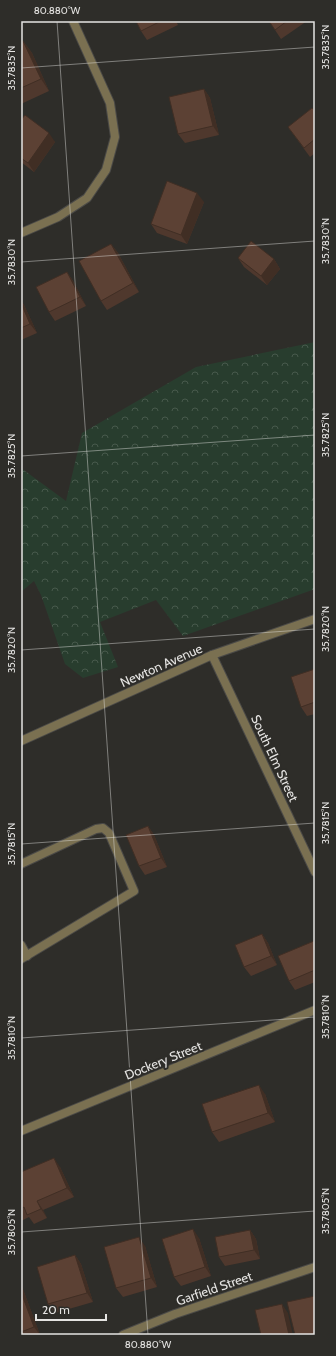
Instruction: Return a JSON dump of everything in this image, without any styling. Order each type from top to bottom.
[{"type":"street","points":[[21,233],[58,217],[87,198],[106,170],[115,137],[110,103],[73,21]]},
{"type":"street","name":"Newton Avenue","points":[[21,741],[212,655],[315,619]]},
{"type":"street","name":"South Elm Street","points":[[212,655],[315,872]]},
{"type":"street","points":[[21,864],[96,828],[102,828],[108,833],[134,891],[24,957],[21,945]]},
{"type":"street","name":"Dockery Street","points":[[21,1131],[315,1010]]},
{"type":"street","name":"Garfield Street","points":[[123,1335],[175,1314],[315,1267]]},
{"type":"green space","points":[[315,342],[315,589],[183,636],[156,600],[100,622],[118,667],[83,678],[65,664],[41,595],[34,581],[21,592],[21,468],[66,501],[82,433],[196,367]]},
{"type":"building","points":[[136,21],[161,21],[141,31]]},
{"type":"building","points":[[269,21],[287,21],[275,30]]},
{"type":"building","points":[[23,41],[41,79],[21,88],[21,42]]},
{"type":"building","points":[[204,89],[213,126],[178,134],[169,97]]},
{"type":"building","points":[[312,108],[315,111],[315,139],[304,148],[288,127]]},
{"type":"building","points":[[25,115],[49,133],[28,163],[21,158],[21,120]]},
{"type":"building","points":[[167,181],[197,193],[181,235],[151,224]]},
{"type":"building","points":[[251,241],[274,259],[261,276],[238,258]]},
{"type":"building","points":[[111,244],[133,283],[101,301],[79,261]]},
{"type":"building","points":[[67,272],[80,297],[49,312],[36,287]]},
{"type":"building","points":[[21,303],[30,324],[21,328]]},
{"type":"building","points":[[315,669],[315,702],[301,707],[291,677]]},
{"type":"building","points":[[148,826],[161,858],[139,866],[126,835]]},
{"type":"building","points":[[262,934],[271,956],[244,967],[235,945]]},
{"type":"building","points":[[314,941],[315,970],[289,981],[278,956]]},
{"type":"building","points":[[259,1085],[268,1113],[212,1132],[202,1104]]},
{"type":"building","points":[[54,1158],[67,1188],[37,1201],[41,1209],[27,1215],[24,1207],[21,1209],[21,1172]]},
{"type":"building","points":[[193,1229],[205,1267],[174,1277],[162,1239]]},
{"type":"building","points":[[250,1230],[254,1250],[219,1257],[215,1237]]},
{"type":"building","points":[[139,1237],[151,1278],[116,1288],[104,1247]]},
{"type":"building","points":[[75,1255],[87,1293],[48,1304],[37,1267]]},
{"type":"building","points":[[21,1292],[34,1327],[21,1332]]},
{"type":"building","points":[[315,1296],[315,1335],[295,1335],[287,1302]]},
{"type":"building","points":[[282,1304],[289,1335],[261,1335],[255,1310]]}]
